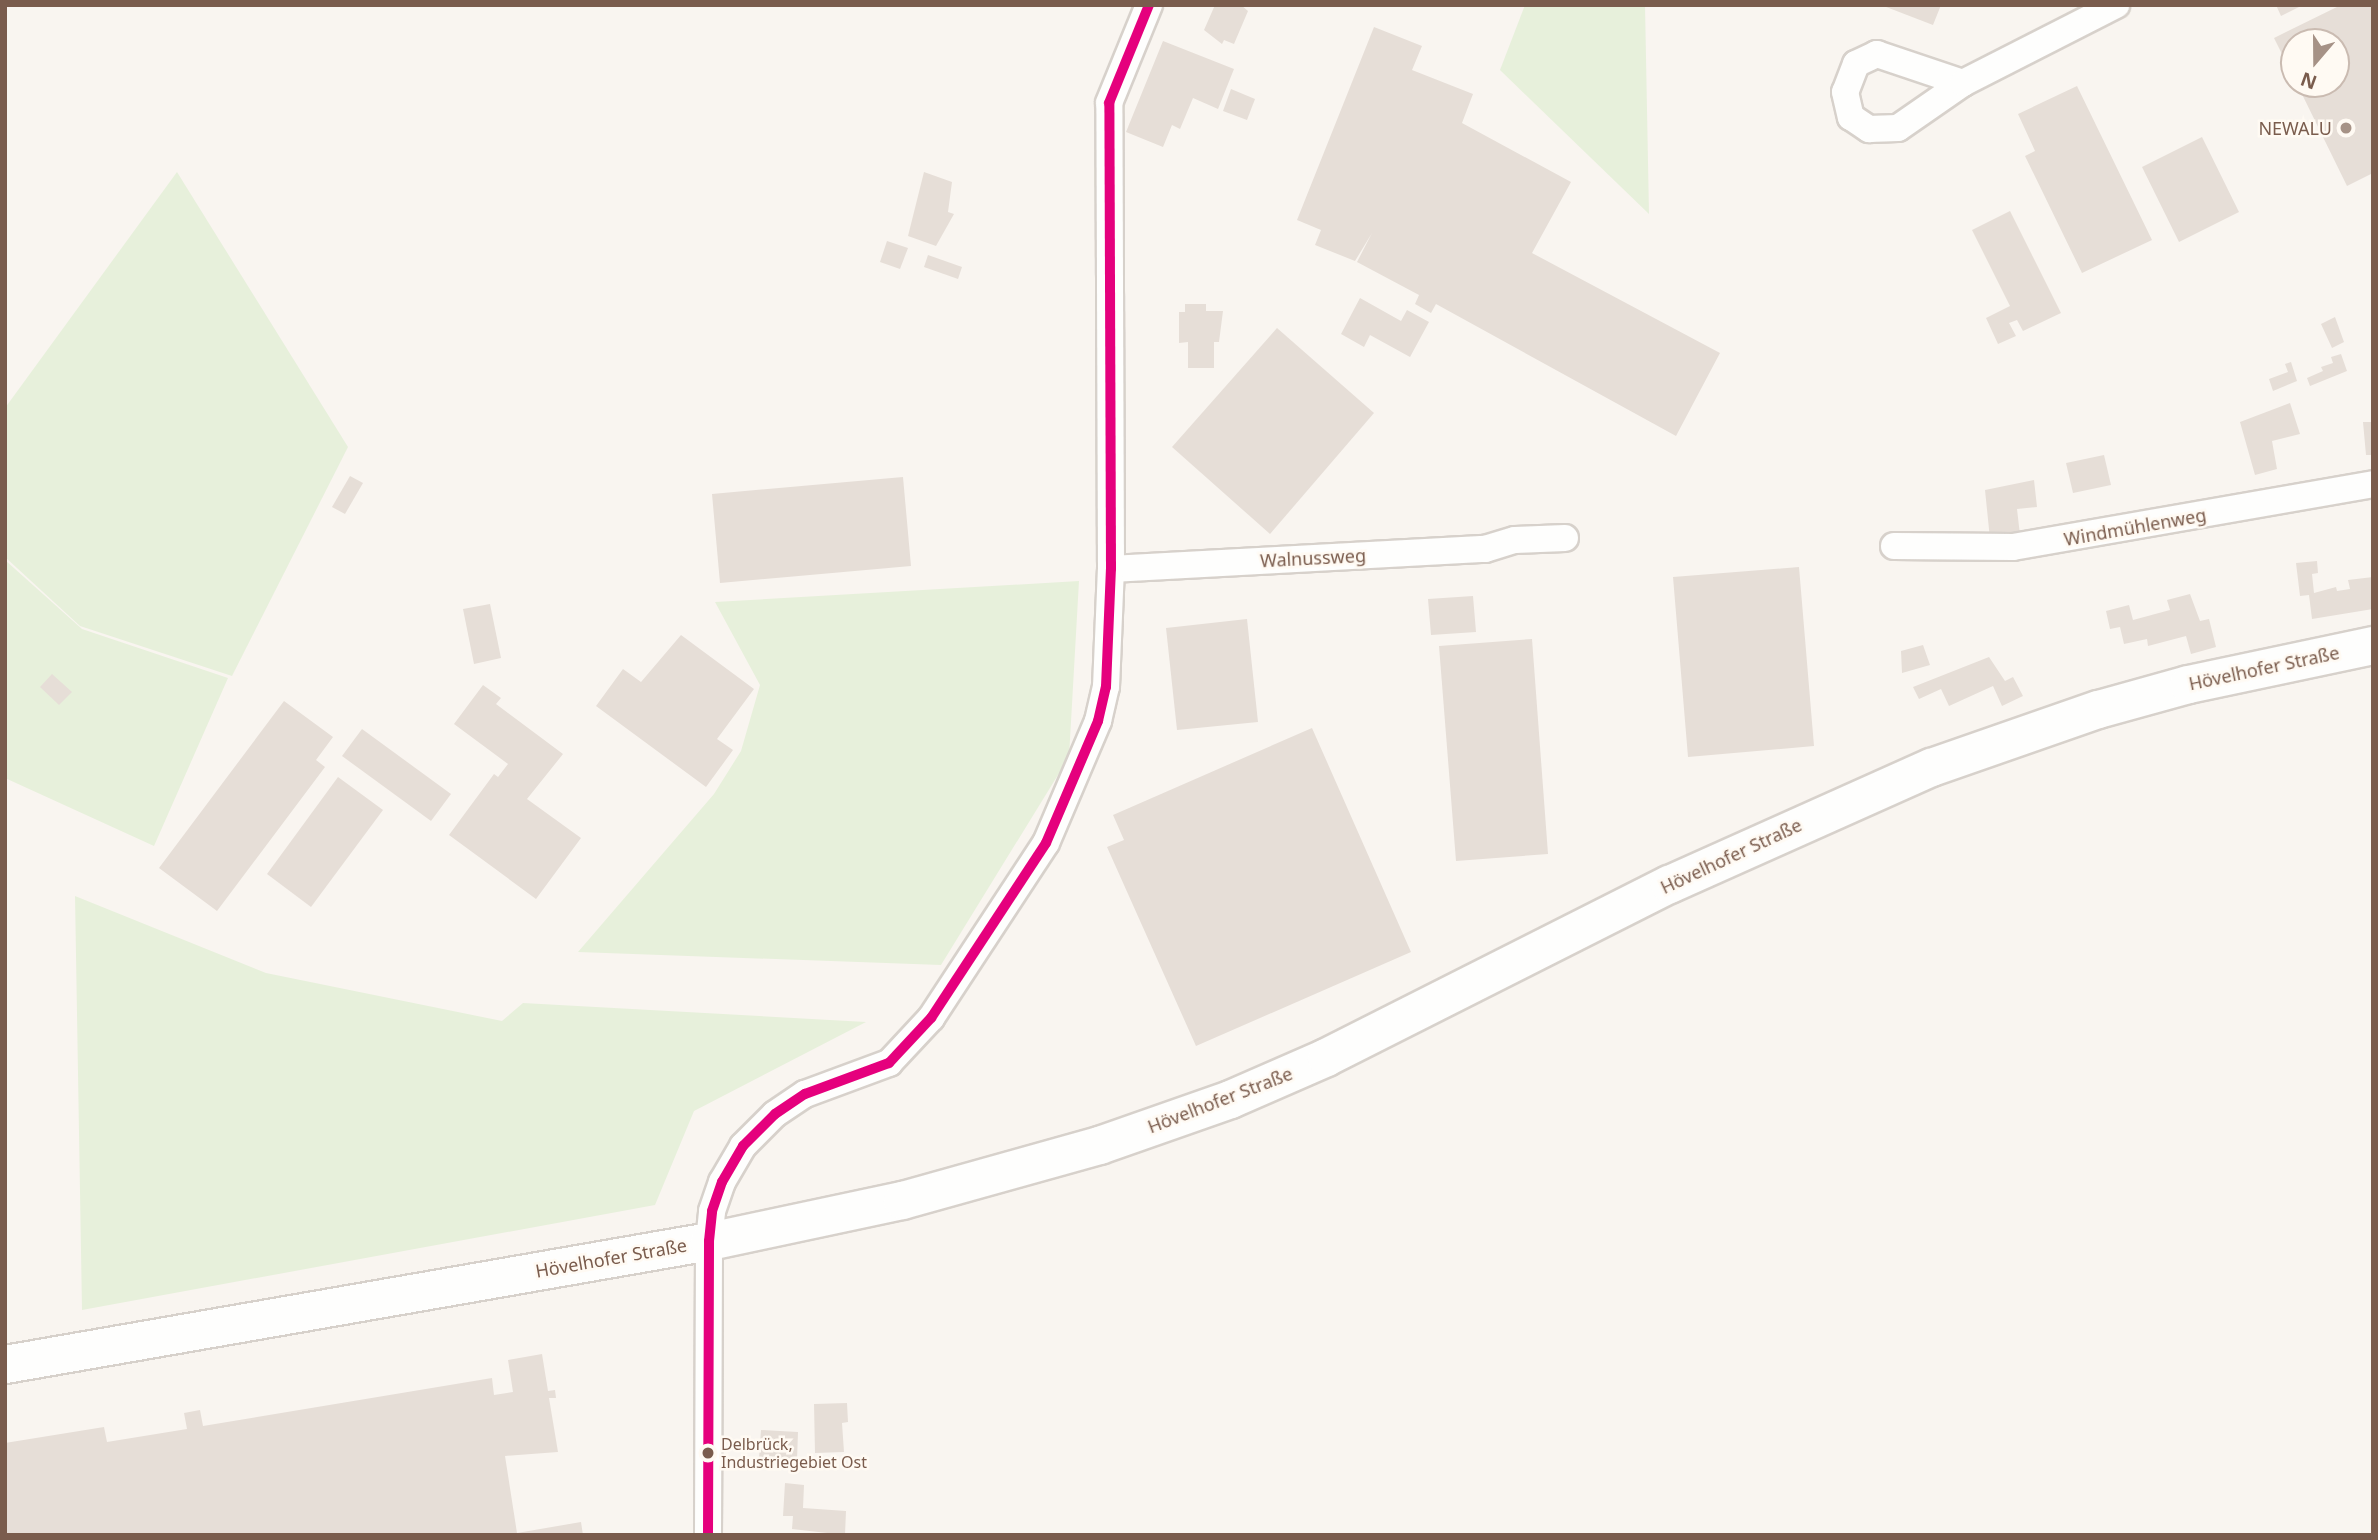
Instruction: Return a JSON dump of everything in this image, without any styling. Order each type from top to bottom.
[{"type":"main road","name":"Hövelhofer Straße","points":[[5,1364],[709,1241],[902,1200],[1179,1118],[1415,1016],[1669,884],[1931,767],[2188,684],[2373,645]]},
{"type":"street","points":[[708,1535],[709,1241],[716,1195],[751,1137],[805,1094],[869,1073],[902,1052],[1021,887],[1046,843],[1098,721],[1106,687],[1111,569],[1109,103],[1149,5]]},
{"type":"street","points":[[1963,83],[2116,5]]},
{"type":"street","name":"Windmühlenweg","points":[[1894,546],[2012,547],[2373,484]]},
{"type":"street","name":"Walnussweg","points":[[1111,569],[1485,549],[1515,540],[1565,538]]},
{"type":"green space","points":[[1525,5],[1645,5],[1649,214],[1500,70]]},
{"type":"green space","points":[[177,172],[348,447],[232,676],[80,626],[5,557],[5,408]]},
{"type":"green space","points":[[5,560],[82,629],[228,678],[154,846],[5,778]]},
{"type":"green space","points":[[1079,581],[1069,757],[941,965],[578,952],[714,794],[741,751],[760,685],[715,602]]},
{"type":"green space","points":[[75,896],[266,973],[502,1021],[523,1003],[866,1022],[694,1111],[655,1205],[82,1310]]},
{"type":"building","points":[[1215,5],[1241,5],[1248,11],[1234,44],[1224,40],[1222,44],[1204,30]]},
{"type":"building","points":[[1881,5],[1941,5],[1933,25]]},
{"type":"building","points":[[2276,5],[2303,5],[2281,16]]},
{"type":"building","name":"NEWALU","points":[[2341,5],[2373,5],[2373,173],[2347,186],[2304,98],[2350,98],[2350,28],[2294,28]]},
{"type":"building","points":[[1374,27],[1422,46],[1412,70],[1473,94],[1462,123],[1571,182],[1532,253],[1720,353],[1676,436],[1436,304],[1431,313],[1415,304],[1419,295],[1357,262],[1372,233],[1355,261],[1315,245],[1321,230],[1297,220]]},
{"type":"building","name":"NEWALU","points":[[2280,35],[2280,50],[2274,38]]},
{"type":"building","points":[[1163,41],[1234,69],[1218,109],[1193,98],[1180,129],[1172,125],[1163,147],[1126,132]]},
{"type":"building","points":[[2077,86],[2152,240],[2082,273],[2025,156],[2035,151],[2018,114]]},
{"type":"building","points":[[1231,89],[1255,99],[1247,120],[1223,111]]},
{"type":"building","points":[[2202,137],[2239,212],[2179,242],[2142,167]]},
{"type":"building","points":[[924,172],[952,182],[948,212],[954,214],[936,246],[908,236]]},
{"type":"building","points":[[2010,211],[2061,313],[2023,331],[2017,320],[2009,323],[2016,336],[1998,344],[1986,318],[2010,306],[1972,230]]},
{"type":"building","points":[[887,241],[908,248],[900,269],[880,262]]},
{"type":"building","points":[[928,255],[962,267],[958,279],[924,267]]},
{"type":"building","points":[[1360,298],[1401,321],[1407,310],[1429,322],[1410,357],[1370,335],[1364,347],[1341,334]]},
{"type":"building","points":[[1185,304],[1206,304],[1206,311],[1223,311],[1219,342],[1214,342],[1214,368],[1188,368],[1188,342],[1179,343],[1179,312],[1185,312]]},
{"type":"building","points":[[2335,317],[2344,342],[2332,348],[2321,324]]},
{"type":"building","points":[[1277,328],[1374,413],[1270,534],[1172,447]]},
{"type":"building","points":[[2341,354],[2347,371],[2310,386],[2307,378],[2323,371],[2321,367],[2333,363],[2331,357]]},
{"type":"building","points":[[2291,362],[2297,381],[2273,391],[2269,379],[2288,372],[2285,364]]},
{"type":"building","points":[[2290,403],[2300,434],[2272,441],[2277,469],[2255,475],[2240,422]]},
{"type":"building","points":[[2363,422],[2373,422],[2373,455],[2366,455]]},
{"type":"building","points":[[2104,455],[2111,485],[2073,493],[2066,463]]},
{"type":"building","points":[[350,476],[363,483],[345,514],[332,507]]},
{"type":"building","points":[[903,477],[911,566],[720,583],[712,494]]},
{"type":"building","points":[[2034,480],[2037,507],[2017,509],[2020,535],[1990,539],[1985,490]]},
{"type":"building","points":[[2317,561],[2318,573],[2312,574],[2314,593],[2336,587],[2337,591],[2350,589],[2348,580],[2373,577],[2373,609],[2312,619],[2309,595],[2300,596],[2296,563]]},
{"type":"building","points":[[1799,567],[1814,746],[1688,757],[1673,577]]},
{"type":"building","points":[[2190,594],[2200,621],[2209,619],[2216,647],[2191,654],[2186,636],[2148,646],[2147,639],[2124,644],[2120,627],[2110,629],[2106,611],[2129,605],[2133,620],[2170,610],[2167,600]]},
{"type":"building","points":[[1473,596],[1476,632],[1431,635],[1428,599]]},
{"type":"building","points":[[490,604],[501,658],[474,664],[463,609]]},
{"type":"building","points":[[1247,619],[1258,722],[1177,730],[1166,628]]},
{"type":"building","points":[[681,635],[754,689],[717,739],[733,750],[706,787],[596,706],[623,669],[641,682]]},
{"type":"building","points":[[1532,639],[1548,854],[1456,861],[1439,646]]},
{"type":"building","points":[[1923,645],[1930,665],[1902,673],[1901,651]]},
{"type":"building","points":[[1989,657],[2005,681],[2013,677],[2023,696],[2002,706],[1993,686],[1949,706],[1941,689],[1919,699],[1913,687]]},
{"type":"building","points":[[52,674],[72,692],[59,705],[40,687]]},
{"type":"building","points":[[483,685],[501,698],[496,704],[563,754],[527,799],[581,838],[536,899],[449,835],[494,774],[498,777],[508,764],[454,724]]},
{"type":"building","points":[[284,701],[333,737],[316,760],[325,767],[217,911],[159,868]]},
{"type":"building","points":[[1312,728],[1411,952],[1196,1046],[1107,847],[1124,840],[1113,815]]},
{"type":"building","points":[[362,729],[451,794],[431,821],[342,756]]},
{"type":"building","points":[[338,777],[383,810],[311,907],[267,874]]},
{"type":"building","points":[[542,1354],[548,1391],[555,1390],[556,1398],[549,1398],[558,1452],[505,1456],[517,1533],[581,1522],[583,1535],[5,1535],[5,1443],[104,1427],[107,1442],[187,1429],[184,1413],[200,1410],[203,1426],[492,1378],[494,1395],[513,1392],[508,1360]]},
{"type":"building","points":[[847,1403],[848,1422],[842,1423],[844,1452],[815,1453],[814,1404]]},
{"type":"building","points":[[761,1430],[798,1432],[797,1460],[759,1458]]},
{"type":"building","points":[[785,1483],[804,1485],[803,1508],[846,1511],[845,1535],[792,1529],[793,1516],[783,1516]]},
{"type":"transit line","points":[[708,1535],[709,1241],[712,1211],[722,1182],[743,1146],[775,1114],[805,1094],[889,1063],[931,1018],[1046,843],[1098,721],[1106,687],[1111,569],[1109,103],[1149,5]]},
{"type":"place","name":"NEWALU","points":[[2346,128]]},
{"type":"place","name":"Delbrück, Industriegebiet Ost","points":[[708,1453]]}]
